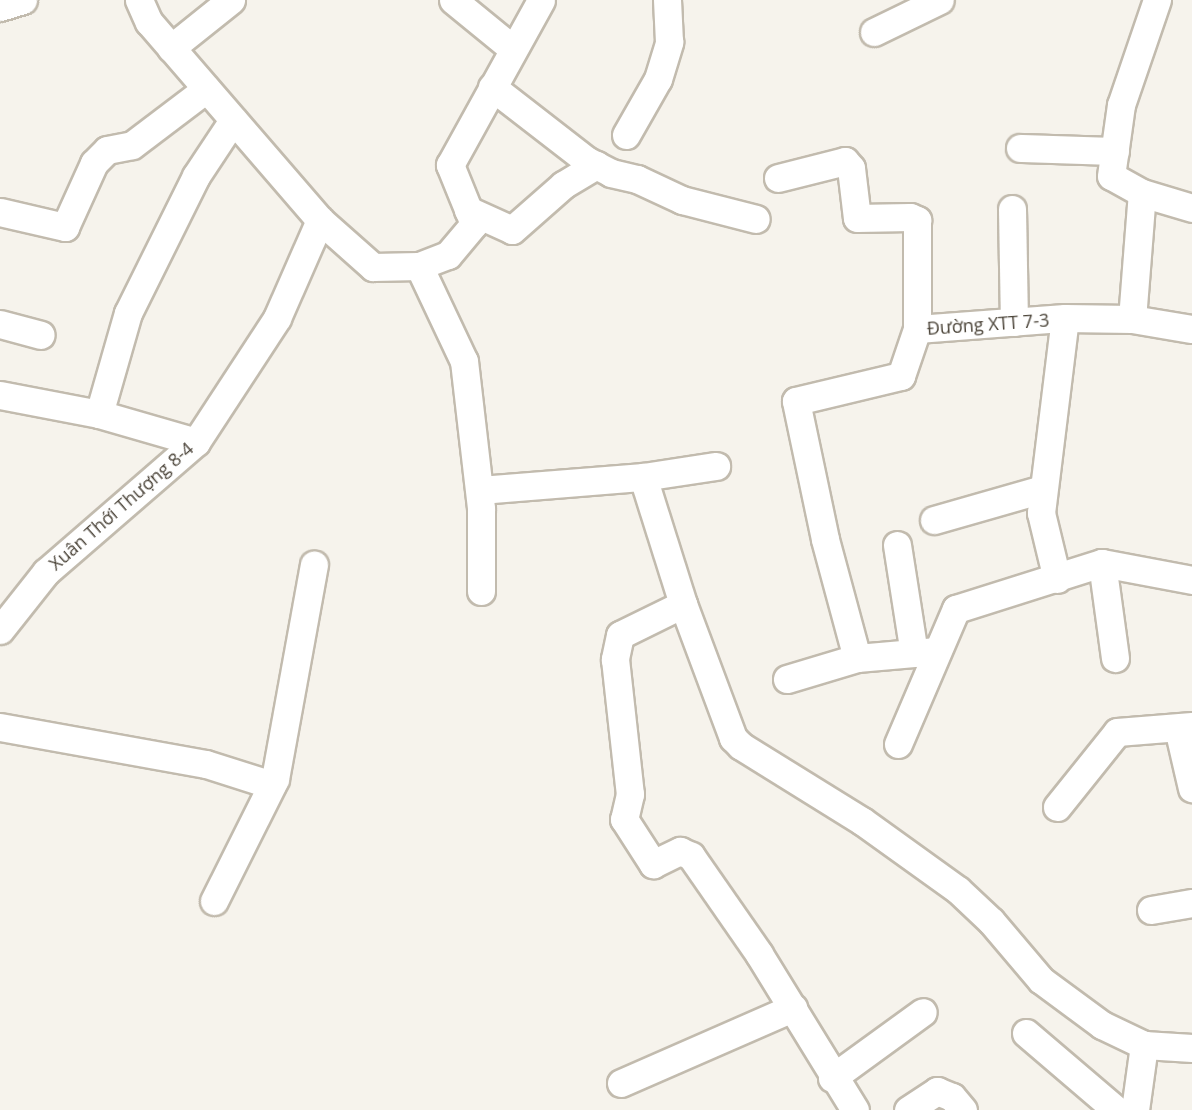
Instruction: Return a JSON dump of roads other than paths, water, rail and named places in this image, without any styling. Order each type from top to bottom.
[{"type":"street","points":[[0,7],[22,0]]},
{"type":"street","points":[[139,0],[149,22],[233,120],[320,219],[373,267],[419,266],[448,255],[474,224],[450,165],[541,0]]},
{"type":"street","points":[[171,48],[231,0]]},
{"type":"street","points":[[453,0],[513,49]]},
{"type":"street","points":[[626,135],[658,79],[669,42],[667,0]]},
{"type":"street","points":[[874,32],[940,0],[949,4],[961,0]]},
{"type":"street","points":[[1157,0],[1122,105],[1113,180],[1142,193],[1192,208]]},
{"type":"street","points":[[492,87],[596,165],[682,200],[756,219]]},
{"type":"street","points":[[0,212],[65,227],[94,163],[107,150],[132,145],[206,89]]},
{"type":"street","points":[[99,414],[128,313],[196,176],[233,120]]},
{"type":"street","points":[[1020,148],[1115,151]]},
{"type":"street","points":[[778,178],[845,161],[851,168],[857,218],[910,217],[916,220],[917,329]]},
{"type":"street","points":[[468,210],[512,230],[563,185],[596,165]]},
{"type":"street","points":[[1132,319],[1142,193]]},
{"type":"street","points":[[1012,209],[1014,322]]},
{"type":"street","name":"Xuân Thới Thượng 8-4","points":[[0,630],[46,572],[196,441],[277,318],[320,219]]},
{"type":"street","points":[[419,266],[464,361],[480,490],[481,591]]},
{"type":"street","points":[[1057,579],[1041,513],[1065,318]]},
{"type":"street","name":"Đường XTT 7-3","points":[[857,658],[825,539],[796,401],[901,376],[917,329],[1065,318],[1132,319],[1192,330]]},
{"type":"street","points":[[0,324],[41,335]]},
{"type":"street","points":[[0,395],[99,414],[196,441]]},
{"type":"street","points":[[480,490],[643,477],[716,466]]},
{"type":"street","points":[[643,477],[683,604],[733,738],[741,746],[861,821],[958,890],[991,921],[1041,980],[1102,1026],[1144,1046],[1192,1048]]},
{"type":"street","points":[[934,520],[1043,489]]},
{"type":"street","points":[[897,544],[925,652]]},
{"type":"street","points":[[1102,562],[1116,658]]},
{"type":"street","points":[[898,744],[925,652],[956,609],[1057,579],[1102,562],[1192,580]]},
{"type":"street","points":[[214,901],[272,785],[314,565]]},
{"type":"street","points":[[683,604],[620,635],[615,659],[630,794],[624,819],[653,864],[680,851],[691,856],[793,1008],[832,1078],[855,1110]]},
{"type":"street","points":[[787,680],[857,658],[925,652]]},
{"type":"street","points":[[0,727],[206,764],[272,785]]},
{"type":"street","points":[[1057,807],[1117,732],[1185,727],[1192,788]]},
{"type":"street","points":[[1151,910],[1192,903]]},
{"type":"street","points":[[621,1083],[793,1008]]},
{"type":"street","points":[[832,1078],[923,1012]]},
{"type":"street","points":[[1026,1033],[1116,1110]]},
{"type":"street","points":[[1135,1110],[1144,1046]]},
{"type":"street","points":[[908,1110],[938,1090],[952,1097],[963,1110]]}]
